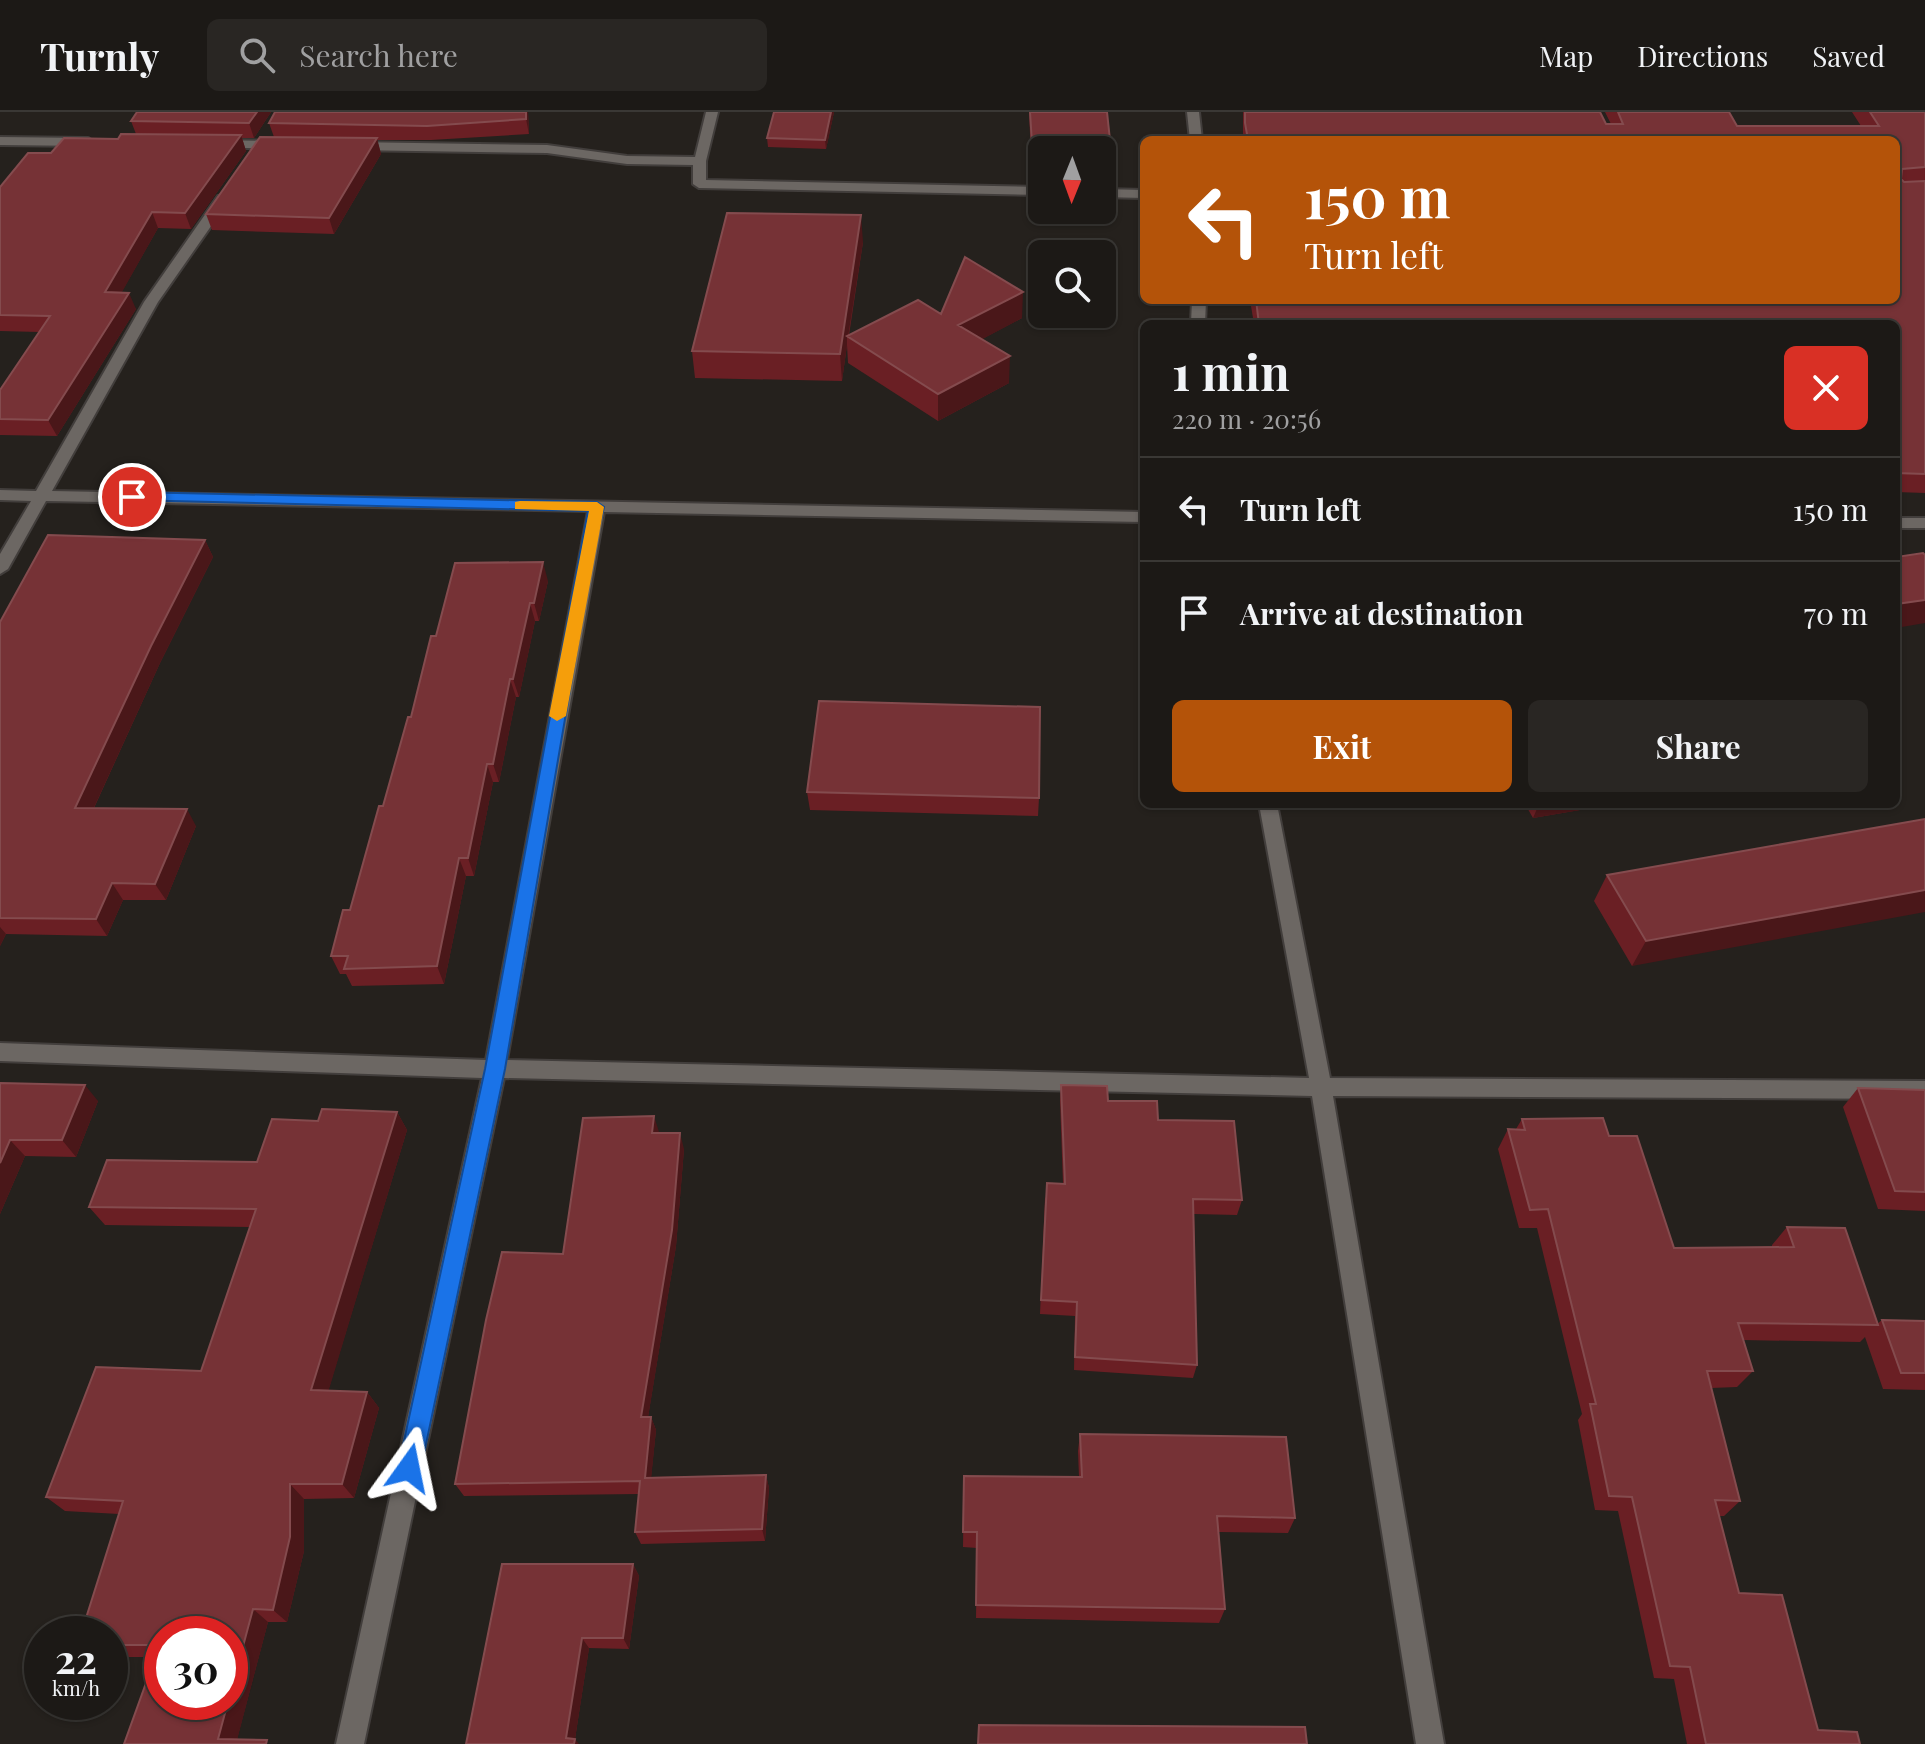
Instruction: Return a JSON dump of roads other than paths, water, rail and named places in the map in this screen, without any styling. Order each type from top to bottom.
[{"type":"street","points":[[712,112],[700,161],[699,184],[1028,191]]},
{"type":"street","points":[[1193,112],[1196,136]]},
{"type":"street","points":[[0,141],[108,142]]},
{"type":"street","points":[[200,144],[290,145]]},
{"type":"street","points":[[332,146],[547,149],[627,160],[700,161]]},
{"type":"street","points":[[0,569],[151,302],[236,181]]},
{"type":"street","points":[[1116,193],[1140,194]]},
{"type":"street","points":[[0,495],[1140,517]]},
{"type":"street","points":[[350,1744],[495,1069],[597,507]]},
{"type":"street","points":[[1900,523],[1925,523]]},
{"type":"street","points":[[1269,808],[1321,1087],[1430,1744]]},
{"type":"street","points":[[0,1052],[495,1069],[1321,1087],[1925,1090]]}]
